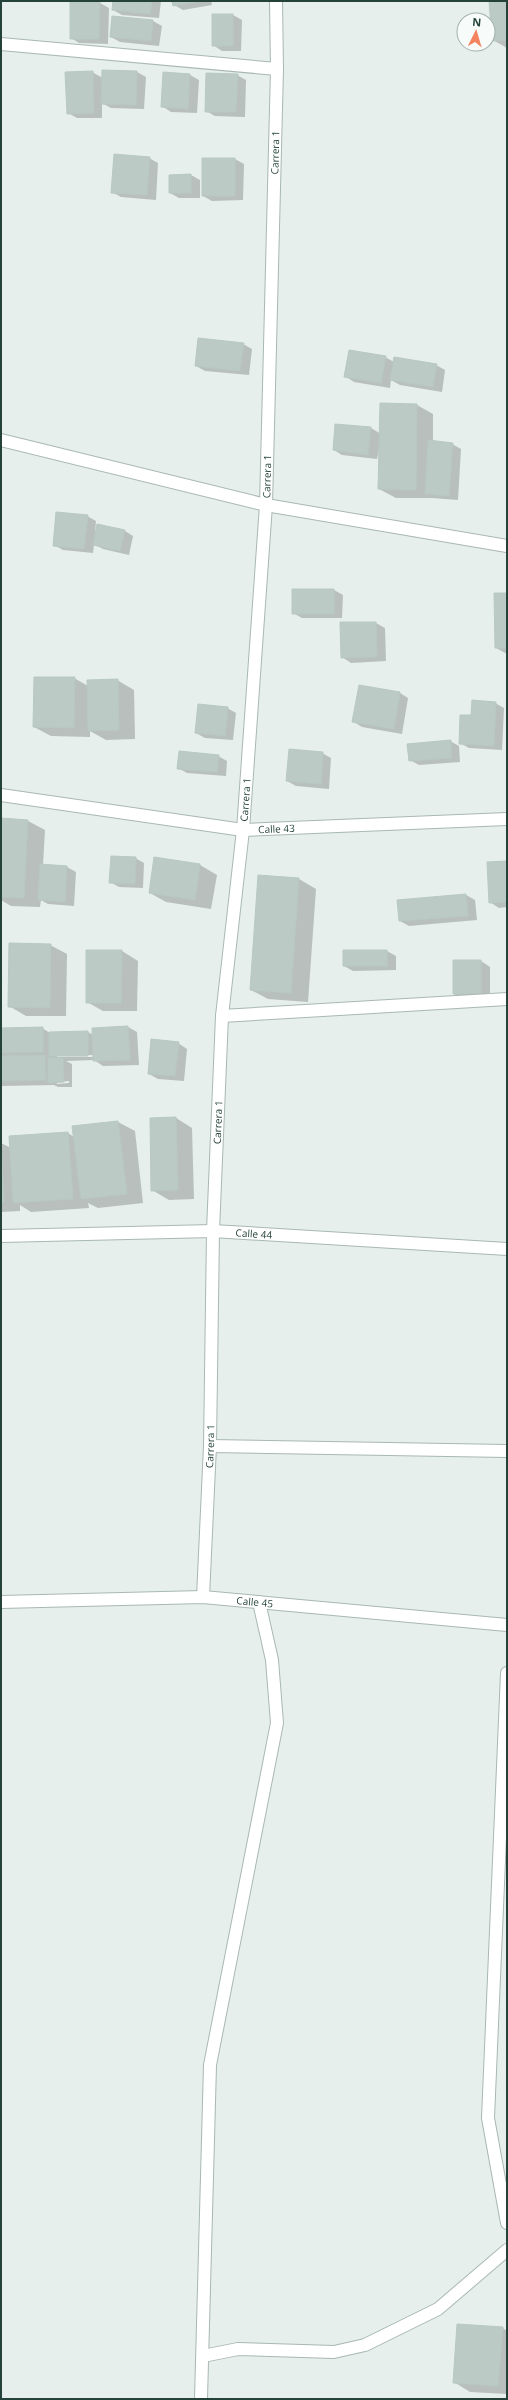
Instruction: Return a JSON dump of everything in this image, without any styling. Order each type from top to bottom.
[{"type":"street","name":"Carrera 1","points":[[203,1597],[210,1446],[213,1231],[222,1016],[243,830],[266,505],[277,69],[276,1]]},
{"type":"street","points":[[1,44],[277,69]]},
{"type":"street","points":[[1,440],[266,505],[507,546]]},
{"type":"street","name":"Calle 43","points":[[1,795],[243,830],[507,819]]},
{"type":"street","points":[[222,1016],[507,999]]},
{"type":"street","name":"Calle 44","points":[[1,1236],[213,1231],[507,1249]]},
{"type":"street","points":[[210,1446],[507,1451]]},
{"type":"street","name":"Calle 45","points":[[1,1602],[203,1597],[507,1625]]},
{"type":"street","points":[[201,2399],[210,2065],[277,1723],[272,1660],[259,1602]]},
{"type":"street","points":[[507,1673],[488,2118],[507,2223]]},
{"type":"street","points":[[203,2356],[238,2349],[334,2352],[366,2345],[438,2309],[507,2250]]},
{"type":"building","points":[[70,1],[100,2],[99,39],[70,39]]},
{"type":"building","points":[[113,1],[152,1],[150,14],[112,10]]},
{"type":"building","points":[[172,1],[200,1],[173,6]]},
{"type":"building","points":[[489,1],[507,1],[507,40],[496,41],[496,12],[490,12]]},
{"type":"building","points":[[212,14],[233,14],[233,46],[212,46]]},
{"type":"building","points":[[112,16],[153,20],[151,41],[110,37]]},
{"type":"building","points":[[102,70],[137,71],[136,105],[101,104]]},
{"type":"building","points":[[93,71],[94,113],[67,114],[65,72]]},
{"type":"building","points":[[163,72],[190,74],[188,109],[161,107]]},
{"type":"building","points":[[206,73],[238,74],[236,112],[205,112]]},
{"type":"building","points":[[114,154],[150,157],[147,195],[111,193]]},
{"type":"building","points":[[202,158],[235,158],[235,196],[202,196]]},
{"type":"building","points":[[191,174],[191,193],[169,193],[169,175]]},
{"type":"building","points":[[198,338],[244,343],[240,371],[195,366]]},
{"type":"building","points":[[349,350],[386,356],[381,383],[344,377]]},
{"type":"building","points":[[394,357],[437,364],[433,387],[390,380]]},
{"type":"building","points":[[380,403],[417,404],[416,490],[378,489]]},
{"type":"building","points":[[335,424],[371,427],[368,455],[333,450]]},
{"type":"building","points":[[428,440],[453,443],[449,496],[425,494]]},
{"type":"building","points":[[56,512],[88,515],[84,549],[53,546]]},
{"type":"building","points":[[97,524],[125,530],[120,551],[93,545]]},
{"type":"building","points":[[292,589],[334,589],[334,614],[292,614]]},
{"type":"building","points":[[494,593],[507,593],[507,648],[495,648]]},
{"type":"building","points":[[340,622],[376,622],[377,657],[341,658]]},
{"type":"building","points":[[34,677],[75,677],[74,728],[33,727]]},
{"type":"building","points":[[118,679],[119,730],[88,731],[87,680]]},
{"type":"building","points":[[359,685],[400,692],[394,729],[352,722]]},
{"type":"building","points":[[472,700],[496,702],[494,746],[459,744],[460,715],[471,715]]},
{"type":"building","points":[[198,704],[228,707],[225,736],[195,733]]},
{"type":"building","points":[[451,740],[451,758],[409,761],[407,744]]},
{"type":"building","points":[[289,749],[323,752],[321,784],[286,781]]},
{"type":"building","points":[[179,751],[219,755],[217,772],[177,769]]},
{"type":"building","points":[[1,818],[28,820],[24,898],[1,897]]},
{"type":"building","points":[[111,856],[136,857],[135,884],[109,883]]},
{"type":"building","points":[[154,857],[200,864],[195,900],[149,893]]},
{"type":"building","points":[[507,861],[507,902],[489,903],[487,862]]},
{"type":"building","points":[[40,864],[67,866],[65,902],[38,900]]},
{"type":"building","points":[[258,875],[299,878],[291,993],[250,990]]},
{"type":"building","points":[[466,894],[468,916],[399,921],[397,900]]},
{"type":"building","points":[[9,943],[51,944],[50,1008],[8,1007]]},
{"type":"building","points":[[86,950],[122,950],[121,1003],[86,1003]]},
{"type":"building","points":[[343,950],[387,950],[387,966],[343,966]]},
{"type":"building","points":[[453,960],[481,960],[481,994],[453,994]]},
{"type":"building","points":[[128,1026],[130,1060],[93,1061],[92,1028]]},
{"type":"building","points":[[43,1027],[43,1052],[1,1053],[1,1028]]},
{"type":"building","points":[[88,1031],[88,1056],[49,1056],[49,1032]]},
{"type":"building","points":[[151,1039],[179,1042],[175,1076],[148,1074]]},
{"type":"building","points":[[45,1055],[46,1080],[1,1081],[1,1056]]},
{"type":"building","points":[[48,1058],[63,1058],[64,1082],[48,1083]]},
{"type":"building","points":[[176,1117],[178,1190],[151,1191],[150,1118]]},
{"type":"building","points":[[118,1121],[127,1194],[81,1199],[72,1126]]},
{"type":"building","points":[[68,1132],[73,1199],[13,1203],[9,1136]]},
{"type":"building","points":[[1,1142],[4,1202],[1,1202]]},
{"type":"building","points":[[457,2324],[503,2327],[498,2386],[453,2383]]}]
